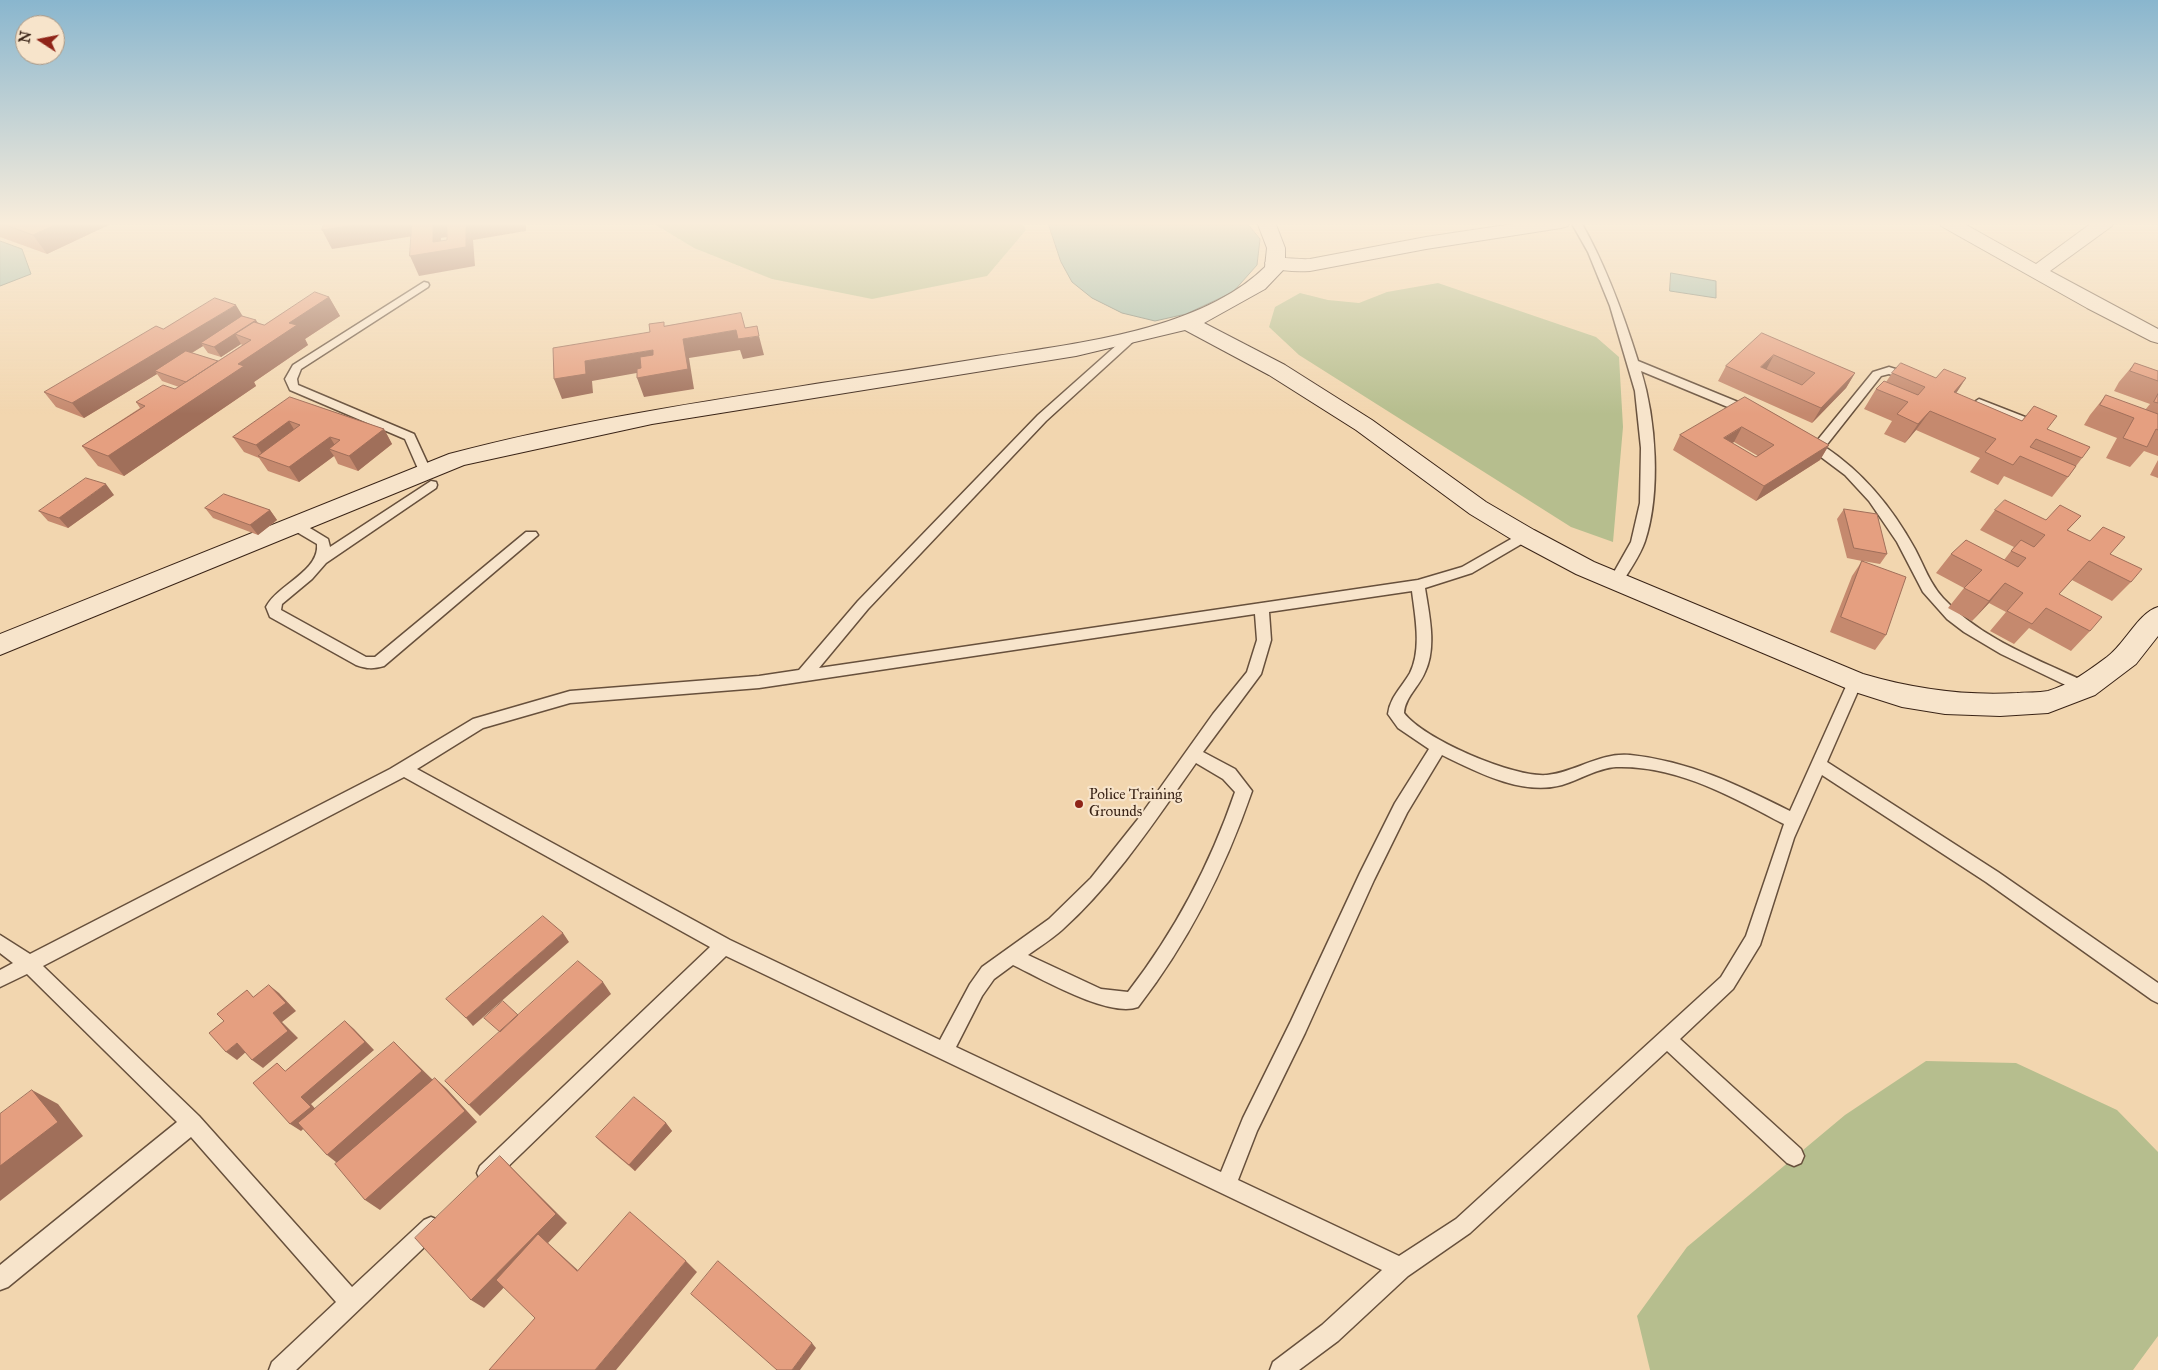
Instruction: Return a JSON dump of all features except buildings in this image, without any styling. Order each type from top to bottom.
[{"type":"street","points":[[0,645],[295,525],[428,478],[457,460],[497,449],[652,417],[1076,350],[1188,323],[1256,286]]},
{"type":"street","points":[[2063,286],[2158,337]]},
{"type":"street","points":[[1188,323],[1277,370],[1364,424],[1471,503],[1525,536],[1585,568],[1855,682],[1902,696],[1945,703],[2000,705],[2048,702],[2085,688],[2126,657],[2158,617]]},
{"type":"lane","points":[[423,286],[297,366],[290,375],[290,382],[294,386],[410,437],[428,478],[322,559],[276,601],[273,607],[275,613],[361,661],[374,664],[387,656],[531,535]]},
{"type":"lane","points":[[1607,286],[1641,391],[1646,438],[1647,503],[1638,542],[1616,581]]},
{"type":"lane","points":[[804,675],[863,605],[1042,418],[1132,337]]},
{"type":"lane","points":[[1632,363],[1762,417]]},
{"type":"lane","points":[[1818,448],[1881,371],[1897,372],[1924,382]]},
{"type":"lane","points":[[1968,399],[2049,431]]},
{"type":"lane","points":[[1794,435],[1818,448],[1842,465],[1885,512],[1904,542],[1924,581],[1937,600],[1959,622],[1996,644],[2085,688]]},
{"type":"lane","points":[[295,525],[323,542],[324,552],[322,559]]},
{"type":"lane","points":[[0,978],[404,769],[478,723],[570,697],[758,682],[1418,584],[1467,570],[1525,536]]},
{"type":"lane","points":[[1418,584],[1423,649],[1420,668],[1397,704],[1396,714],[1405,727],[1438,748],[1482,766],[1534,782],[1555,781],[1614,761],[1669,767],[1722,784],[1793,821]]},
{"type":"lane","points":[[945,1050],[976,990],[988,973],[1055,925],[1097,883],[1144,824],[1218,718],[1254,674],[1264,640],[1262,608]]},
{"type":"lane","points":[[1280,1370],[1330,1333],[1400,1268],[1463,1226],[1727,983],[1754,939],[1786,838],[1855,682]]},
{"type":"lane","points":[[1226,1184],[1250,1125],[1298,1027],[1366,878],[1401,808],[1438,748]]},
{"type":"lane","points":[[1012,956],[1100,997],[1132,1001],[1152,975],[1208,882],[1244,791],[1229,774],[1194,754]]},
{"type":"lane","points":[[1819,765],[1992,877],[2158,994]]},
{"type":"lane","points":[[404,769],[724,946],[1400,1268]]},
{"type":"lane","points":[[0,944],[28,963],[192,1124],[352,1303]]},
{"type":"lane","points":[[473,1186],[724,946]]},
{"type":"lane","points":[[1667,1039],[1794,1156]]},
{"type":"lane","points":[[0,1279],[192,1124]]},
{"type":"lane","points":[[280,1370],[445,1214]]},
{"type":"green space","points":[[807,286],[937,286],[872,299]]},
{"type":"green space","points":[[1421,286],[1447,286],[1596,337],[1619,357],[1623,427],[1613,542],[1571,527],[1299,355],[1269,327],[1275,307],[1300,293],[1328,300],[1359,303],[1387,292]]},
{"type":"green space","points":[[1926,1061],[2016,1063],[2117,1110],[2158,1152],[2158,1336],[2133,1370],[1650,1370],[1637,1316],[1687,1247],[1845,1115]]},
{"type":"shaded area","points":[[1077,286],[1238,286],[1233,292],[1186,314],[1155,321],[1122,313],[1092,298]]},
{"type":"shaded area","points":[[1670,286],[1716,286],[1716,298],[1670,291]]},
{"type":"place","name":"Police Training Grounds","points":[[1079,804]]}]
